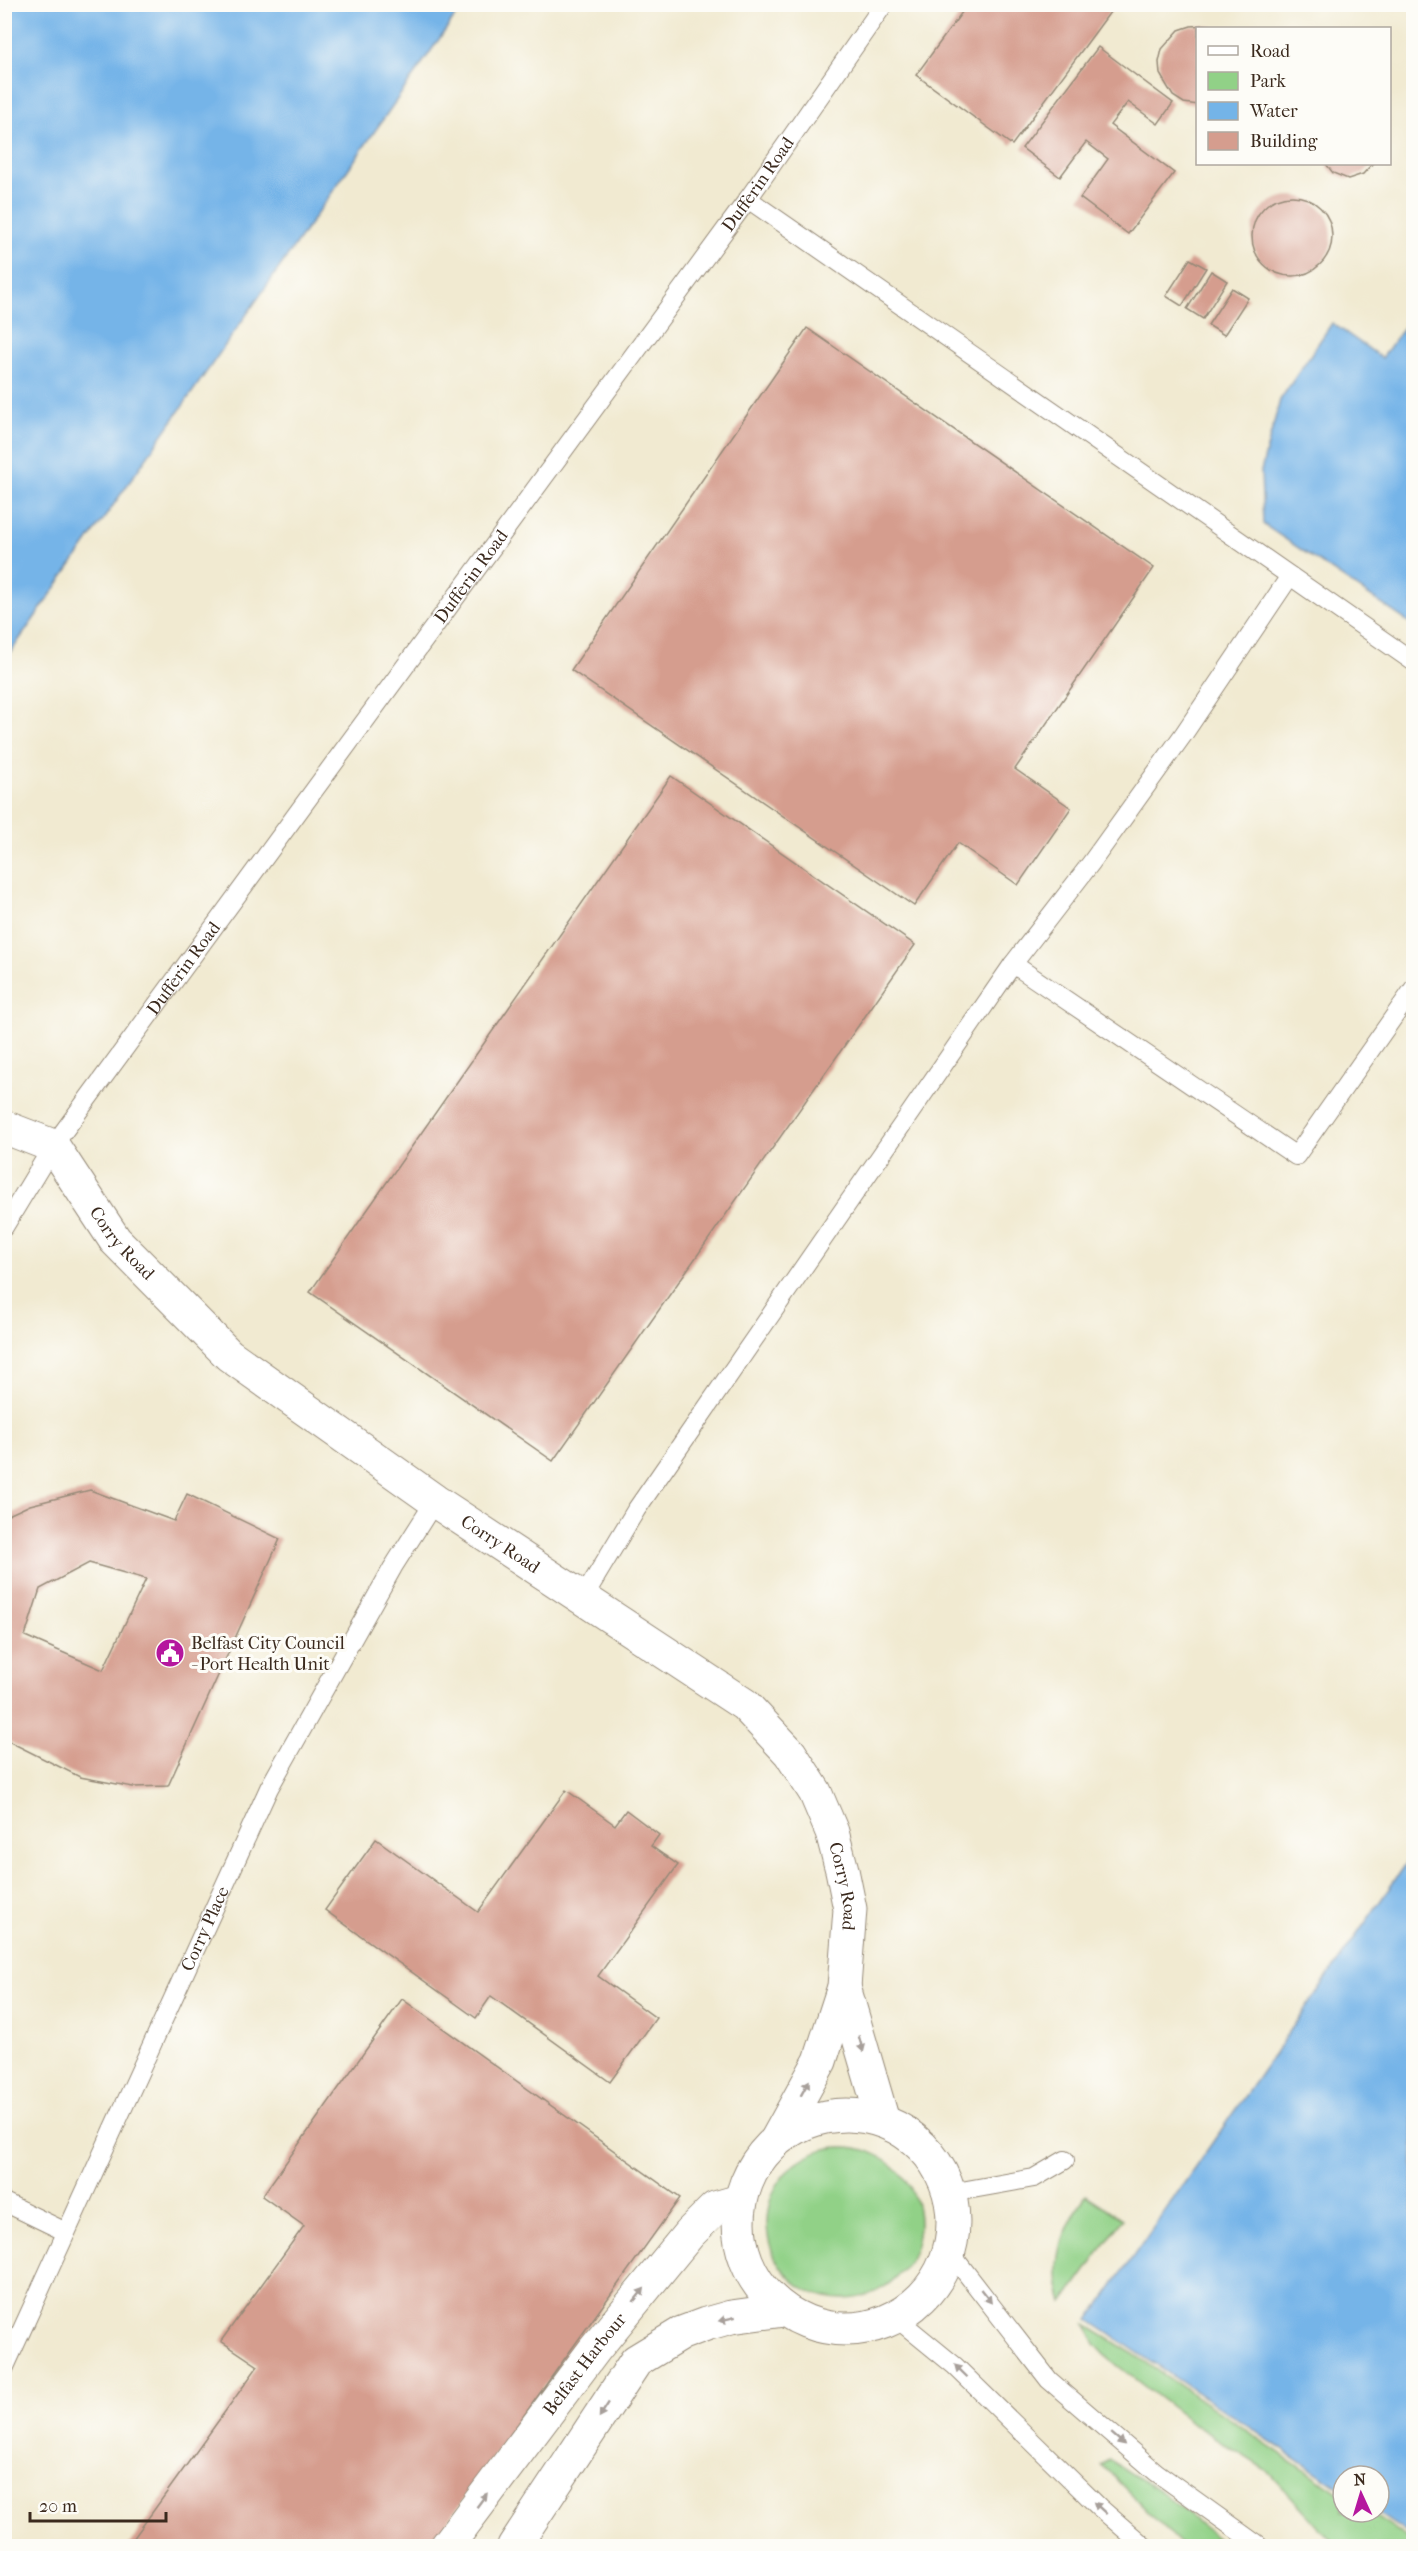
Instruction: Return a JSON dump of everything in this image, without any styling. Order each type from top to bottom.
[{"type":"street","points":[[4,1127],[53,1146]]},
{"type":"street","name":"Corry Road","points":[[53,1146],[115,1240],[229,1355],[435,1501],[745,1705],[790,1753],[815,1792],[832,1832],[850,1909],[844,1988],[820,2061],[777,2139]]},
{"type":"street","name":"Corry Road","points":[[844,1988],[883,2121]]},
{"type":"street","points":[[846,2114],[883,2121],[906,2132],[925,2148],[940,2169],[950,2193],[954,2221],[949,2251],[938,2278],[919,2300],[895,2317],[867,2327],[838,2329],[810,2323],[784,2310],[762,2288],[747,2262],[739,2232],[740,2201],[753,2167],[777,2139],[809,2121],[846,2114]]},
{"type":"street","name":"Belfast Harbour","points":[[447,2547],[595,2349],[689,2234],[715,2208],[740,2201]]},
{"type":"street","points":[[514,2547],[636,2361],[682,2333],[731,2317],[784,2310]]},
{"type":"lane","name":"Dufferin Road","points":[[4,1227],[53,1146],[748,199],[884,4]]},
{"type":"lane","points":[[748,199],[1413,662]]},
{"type":"lane","points":[[583,1598],[636,1510],[1013,964],[1091,863],[1183,735],[1290,576]]},
{"type":"lane","points":[[1013,964],[1296,1156],[1413,988]]},
{"type":"lane","name":"Corry Place","points":[[4,2369],[269,1788],[393,1567],[435,1501]]},
{"type":"lane","points":[[950,2193],[1034,2178],[1065,2160]]},
{"type":"lane","points":[[4,2202],[66,2232]]},
{"type":"lane","points":[[949,2251],[1049,2380],[1156,2472],[1258,2547]]},
{"type":"lane","points":[[895,2317],[955,2366],[1099,2507],[1144,2547]]},
{"type":"green space","points":[[843,2147],[858,2148],[872,2153],[897,2169],[913,2194],[918,2208],[918,2238],[913,2252],[897,2277],[872,2293],[858,2298],[843,2299],[828,2298],[814,2293],[789,2277],[773,2252],[768,2238],[767,2223],[768,2208],[773,2194],[789,2169],[814,2153],[828,2148]]},
{"type":"green space","points":[[1086,2195],[1123,2219],[1063,2303],[1059,2288],[1058,2260],[1065,2234]]},
{"type":"green space","points":[[1086,2325],[1135,2355],[1331,2488],[1331,2524],[1386,2524],[1413,2542],[1413,2546],[1336,2546],[1266,2470],[1192,2423],[1109,2359],[1095,2344]]},
{"type":"green space","points":[[1110,2460],[1162,2493],[1227,2546],[1182,2546],[1102,2465]]},
{"type":"water","points":[[4,5],[463,5],[5,660]]},
{"type":"water","points":[[1413,314],[1413,625],[1263,524],[1261,471],[1280,400],[1332,323],[1382,358]]},
{"type":"water","points":[[1413,1854],[1413,2537],[1391,2522],[1391,2464],[1331,2464],[1331,2482],[1089,2320]]},
{"type":"building","points":[[968,4],[1116,4],[1012,145],[916,75]]},
{"type":"building","points":[[1191,26],[1212,27],[1196,27],[1196,105],[1184,103],[1173,96],[1160,74],[1159,62],[1162,49],[1179,30]]},
{"type":"building","points":[[1098,47],[1173,103],[1158,124],[1128,102],[1110,125],[1174,173],[1128,234],[1080,198],[1108,159],[1086,142],[1060,177],[1022,148]]},
{"type":"building","points":[[1327,165],[1371,165],[1363,174],[1348,179],[1333,173]]},
{"type":"building","points":[[1284,196],[1300,196],[1321,207],[1332,228],[1332,244],[1321,265],[1300,276],[1284,276],[1270,270],[1258,258],[1252,244],[1252,228],[1258,214],[1270,202]]},
{"type":"building","points":[[1190,259],[1206,268],[1182,306],[1166,296]]},
{"type":"building","points":[[1211,271],[1227,281],[1203,319],[1187,309]]},
{"type":"building","points":[[1232,288],[1248,298],[1224,335],[1208,325]]},
{"type":"building","points":[[807,328],[1154,568],[1015,769],[1071,808],[1018,885],[958,843],[914,906],[571,670]]},
{"type":"building","points":[[671,776],[915,945],[553,1461],[310,1292]]},
{"type":"building","name":"Belfast City Council - Port Health Unit","points":[[90,1490],[174,1521],[187,1494],[280,1539],[168,1786],[133,1787],[80,1777],[4,1739],[4,1517],[30,1505]],"holes":[[[89,1563],[146,1579],[103,1670],[25,1636],[40,1589]]]},
{"type":"building","points":[[566,1790],[615,1825],[626,1810],[659,1835],[651,1846],[678,1865],[598,1976],[656,2018],[610,2082],[491,1996],[476,2018],[325,1910],[376,1839],[478,1912]]},
{"type":"building","points":[[402,1999],[680,2198],[430,2546],[128,2546],[258,2366],[221,2341],[304,2226],[262,2196]]},
{"type":"place","name":"Belfast City Council - Port Health Unit","points":[[170,1653]]}]
